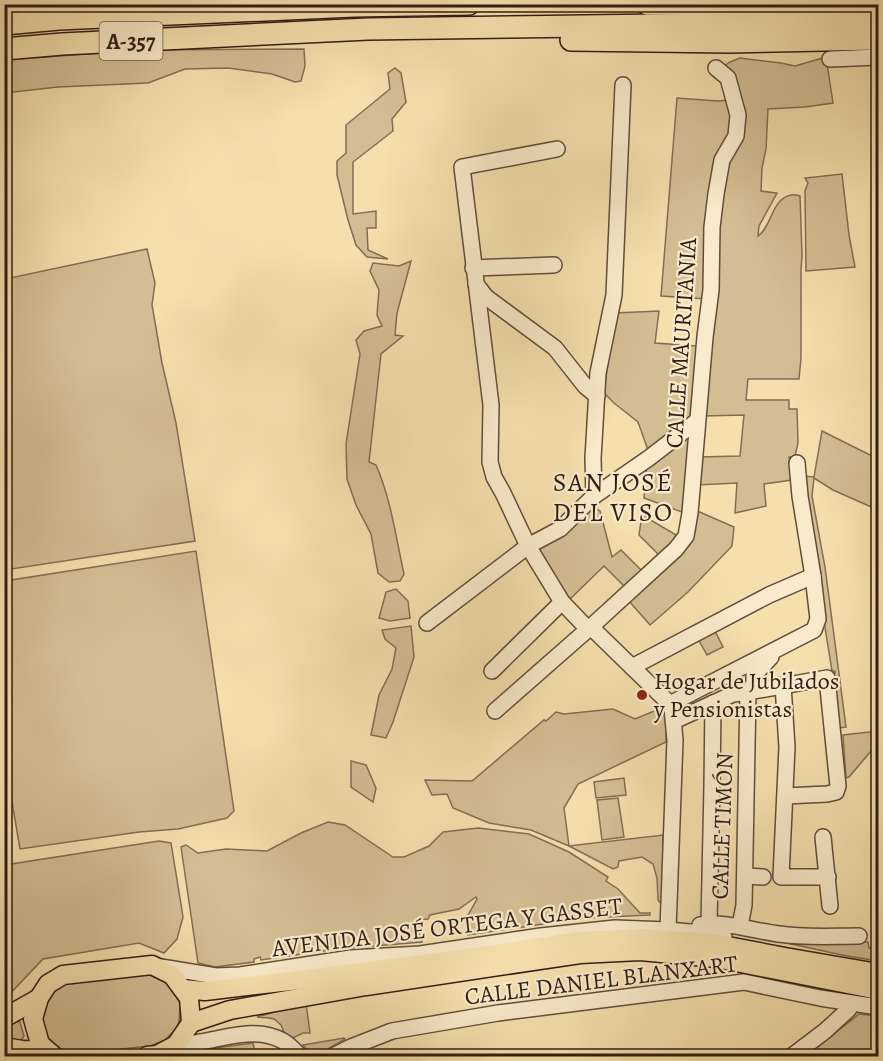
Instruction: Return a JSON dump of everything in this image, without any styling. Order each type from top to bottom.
[{"type":"highway","name":"A-357","points":[[4,24],[59,19],[354,6],[469,4]]},
{"type":"highway","points":[[647,4],[879,7]]},
{"type":"highway","name":"A-357","points":[[4,50],[62,44],[379,29],[879,24]]},
{"type":"highway","points":[[259,35],[730,42],[878,54]]},
{"type":"main road","name":"AVENIDA JOSÉ ORTEGA Y GASSET","points":[[183,989],[205,991],[462,959],[579,941],[642,938],[712,943],[879,973]]},
{"type":"main road","name":"AVENIDA JOSÉ ORTEGA Y GASSET","points":[[191,1023],[230,1010],[366,986],[580,954],[640,951],[716,958],[879,990]]},
{"type":"main road","points":[[50,1054],[40,1044],[33,1019],[39,998],[48,984],[63,975],[152,965],[172,975],[183,989],[189,998],[191,1023],[177,1045],[158,1055],[147,1056]]},
{"type":"main road","points":[[4,1018],[39,998]]},
{"type":"main road","points":[[4,1047],[50,1054]]},
{"type":"street","points":[[830,59],[878,54]]},
{"type":"street","name":"CALLE MAURITANIA","points":[[495,711],[646,578],[686,536],[711,290],[712,227],[716,194],[722,160],[736,136],[738,115],[728,78],[716,68]]},
{"type":"street","points":[[594,496],[593,458],[598,373],[614,295],[623,85]]},
{"type":"street","points":[[557,149],[462,167],[491,405],[490,462],[494,477],[528,546],[562,602],[596,632],[672,708],[675,740],[668,930],[709,923],[801,936],[859,936]]},
{"type":"street","points":[[474,276],[554,265]]},
{"type":"street","points":[[474,276],[486,297],[555,348],[585,386],[597,396]]},
{"type":"street","points":[[427,623],[528,546],[560,529],[594,496],[697,421]]},
{"type":"street","points":[[670,704],[814,630],[818,619],[797,463]]},
{"type":"street","points":[[632,667],[769,595],[813,576]]},
{"type":"street","points":[[492,671],[562,602]]},
{"type":"street","points":[[739,669],[748,669],[754,675],[779,648]]},
{"type":"street","name":"CALLE TIMÓN","points":[[740,926],[744,905],[745,876],[748,692],[754,684],[754,675]]},
{"type":"street","points":[[674,721],[733,694],[827,678],[838,786],[836,792],[785,796]]},
{"type":"street","points":[[783,685],[787,747],[781,877],[828,877]]},
{"type":"street","points":[[709,923],[713,703]]},
{"type":"street","points":[[823,837],[830,906]]},
{"type":"street","points":[[745,876],[763,877]]},
{"type":"street","name":"AVENIDA JOSÉ ORTEGA Y GASSET","points":[[152,965],[216,976],[240,975],[351,958],[420,954],[541,936],[615,928],[700,933],[765,944],[852,969]]},
{"type":"street","name":"CALLE DANIEL BLANXART","points":[[333,1056],[392,1030],[498,1013],[744,982],[820,998],[879,1007]]},
{"type":"street","points":[[820,998],[829,1019],[825,1031]]},
{"type":"street","points":[[792,1056],[849,1009]]},
{"type":"street","points":[[177,1045],[243,1034],[263,1034],[282,1041],[300,1056]]},
{"type":"shaded area","points":[[5,5],[143,5],[5,13]]},
{"type":"shaded area","points":[[304,49],[305,66],[301,81],[295,82],[272,74],[228,68],[185,69],[148,83],[58,87],[5,93],[5,60],[141,50]]},
{"type":"shaded area","points":[[826,57],[833,103],[768,109],[766,149],[762,168],[761,191],[777,193],[759,226],[758,236],[763,232],[779,202],[791,195],[800,196],[801,358],[799,379],[748,379],[746,400],[789,400],[789,409],[797,409],[798,443],[795,456],[789,457],[792,480],[764,484],[766,506],[735,513],[737,483],[697,485],[699,457],[740,456],[744,415],[703,416],[708,299],[661,296],[677,98],[729,100],[724,66],[740,58],[795,66]]},
{"type":"shaded area","points":[[395,68],[401,73],[406,102],[392,119],[393,131],[353,162],[353,214],[376,211],[376,228],[367,228],[368,250],[388,259],[367,257],[356,245],[337,175],[337,161],[346,153],[346,125],[390,89],[388,73]]},
{"type":"shaded area","points":[[842,174],[855,267],[806,271],[805,191],[808,183],[805,178]]},
{"type":"shaded area","points":[[147,249],[155,283],[152,305],[176,423],[195,541],[5,570],[5,279]]},
{"type":"shaded area","points":[[411,261],[397,313],[395,335],[403,336],[381,354],[369,462],[376,465],[386,491],[404,574],[400,581],[389,582],[378,573],[371,534],[356,505],[347,479],[346,444],[360,354],[356,340],[364,331],[382,326],[377,315],[379,290],[370,271],[373,263],[399,266]]},
{"type":"shaded area","points":[[659,311],[655,343],[697,346],[686,513],[682,516],[682,512],[644,498],[648,450],[638,422],[604,393],[614,313]]},
{"type":"shaded area","points":[[822,431],[878,459],[878,510],[833,490],[814,478],[812,496],[825,567],[846,727],[839,728],[833,673],[835,671],[832,671],[804,497],[803,476],[814,477]]},
{"type":"shaded area","points":[[591,505],[600,511],[612,557],[621,550],[642,571],[625,587],[604,566],[569,600],[536,550]]},
{"type":"shaded area","points":[[695,510],[734,527],[732,546],[688,592],[650,625],[629,601],[692,541]]},
{"type":"shaded area","points":[[642,515],[678,536],[642,571],[658,554],[639,535]]},
{"type":"shaded area","points":[[196,551],[234,811],[227,818],[178,829],[139,832],[20,849],[5,761],[5,581]]},
{"type":"shaded area","points":[[396,589],[408,601],[410,618],[390,621],[379,618],[386,592]]},
{"type":"shaded area","points":[[411,626],[414,657],[393,722],[386,738],[371,735],[379,695],[392,669],[396,648],[385,639],[382,630]]},
{"type":"shaded area","points":[[714,629],[723,647],[707,655],[697,637]]},
{"type":"shaded area","points":[[664,707],[666,709],[666,742],[578,784],[564,808],[569,846],[531,830],[489,823],[453,808],[447,794],[432,795],[425,780],[472,781],[556,712],[564,714],[613,709],[635,719]]},
{"type":"shaded area","points":[[878,731],[878,743],[846,778],[843,735]]},
{"type":"shaded area","points":[[351,761],[366,765],[376,788],[373,802],[351,787]]},
{"type":"shaded area","points":[[624,778],[626,795],[596,798],[594,782]]},
{"type":"shaded area","points":[[618,798],[624,837],[602,840],[597,800]]},
{"type":"shaded area","points":[[328,822],[345,825],[393,857],[404,857],[429,846],[443,832],[478,828],[529,834],[569,852],[608,877],[606,881],[618,889],[640,913],[650,913],[650,915],[584,918],[468,935],[467,917],[476,897],[459,909],[430,915],[428,919],[419,920],[420,928],[418,929],[422,942],[337,949],[261,960],[260,957],[254,959],[254,962],[215,967],[198,963],[181,847],[186,845],[198,853],[226,849],[267,851]]},
{"type":"shaded area","points":[[663,835],[662,905],[658,900],[657,878],[653,864],[642,857],[619,861],[618,867],[613,869],[569,846]]},
{"type":"shaded area","points":[[159,841],[171,843],[183,917],[177,939],[164,953],[139,943],[43,959],[5,999],[5,865]]},
{"type":"shaded area","points":[[763,938],[868,942],[869,948],[878,948],[878,961],[847,956]]},
{"type":"shaded area","points":[[142,974],[164,980],[179,1000],[179,1022],[176,1029],[165,1040],[150,1046],[74,1054],[59,1048],[48,1038],[41,1017],[50,993],[66,983]]},
{"type":"shaded area","points":[[306,1003],[310,1033],[303,1033],[293,1038],[284,1032],[281,1025],[274,1019],[257,1017]]},
{"type":"shaded area","points":[[859,1014],[878,1016],[878,1055],[817,1056],[819,1055],[815,1049]]},
{"type":"shaded area","points":[[17,1021],[20,1022],[24,1036],[21,1040],[5,1039],[4,1028]]},
{"type":"shaded area","points":[[344,1038],[316,1056],[312,1056],[303,1045]]},
{"type":"shaded area","points":[[253,1043],[255,1053],[251,1056],[208,1056],[207,1049]]},
{"type":"place","name":"Hogar de Jubilados y Pensionistas","points":[[642,695]]},
{"type":"district","name":"SAN JOSÉ DEL VISO","points":[[613,497]]}]
